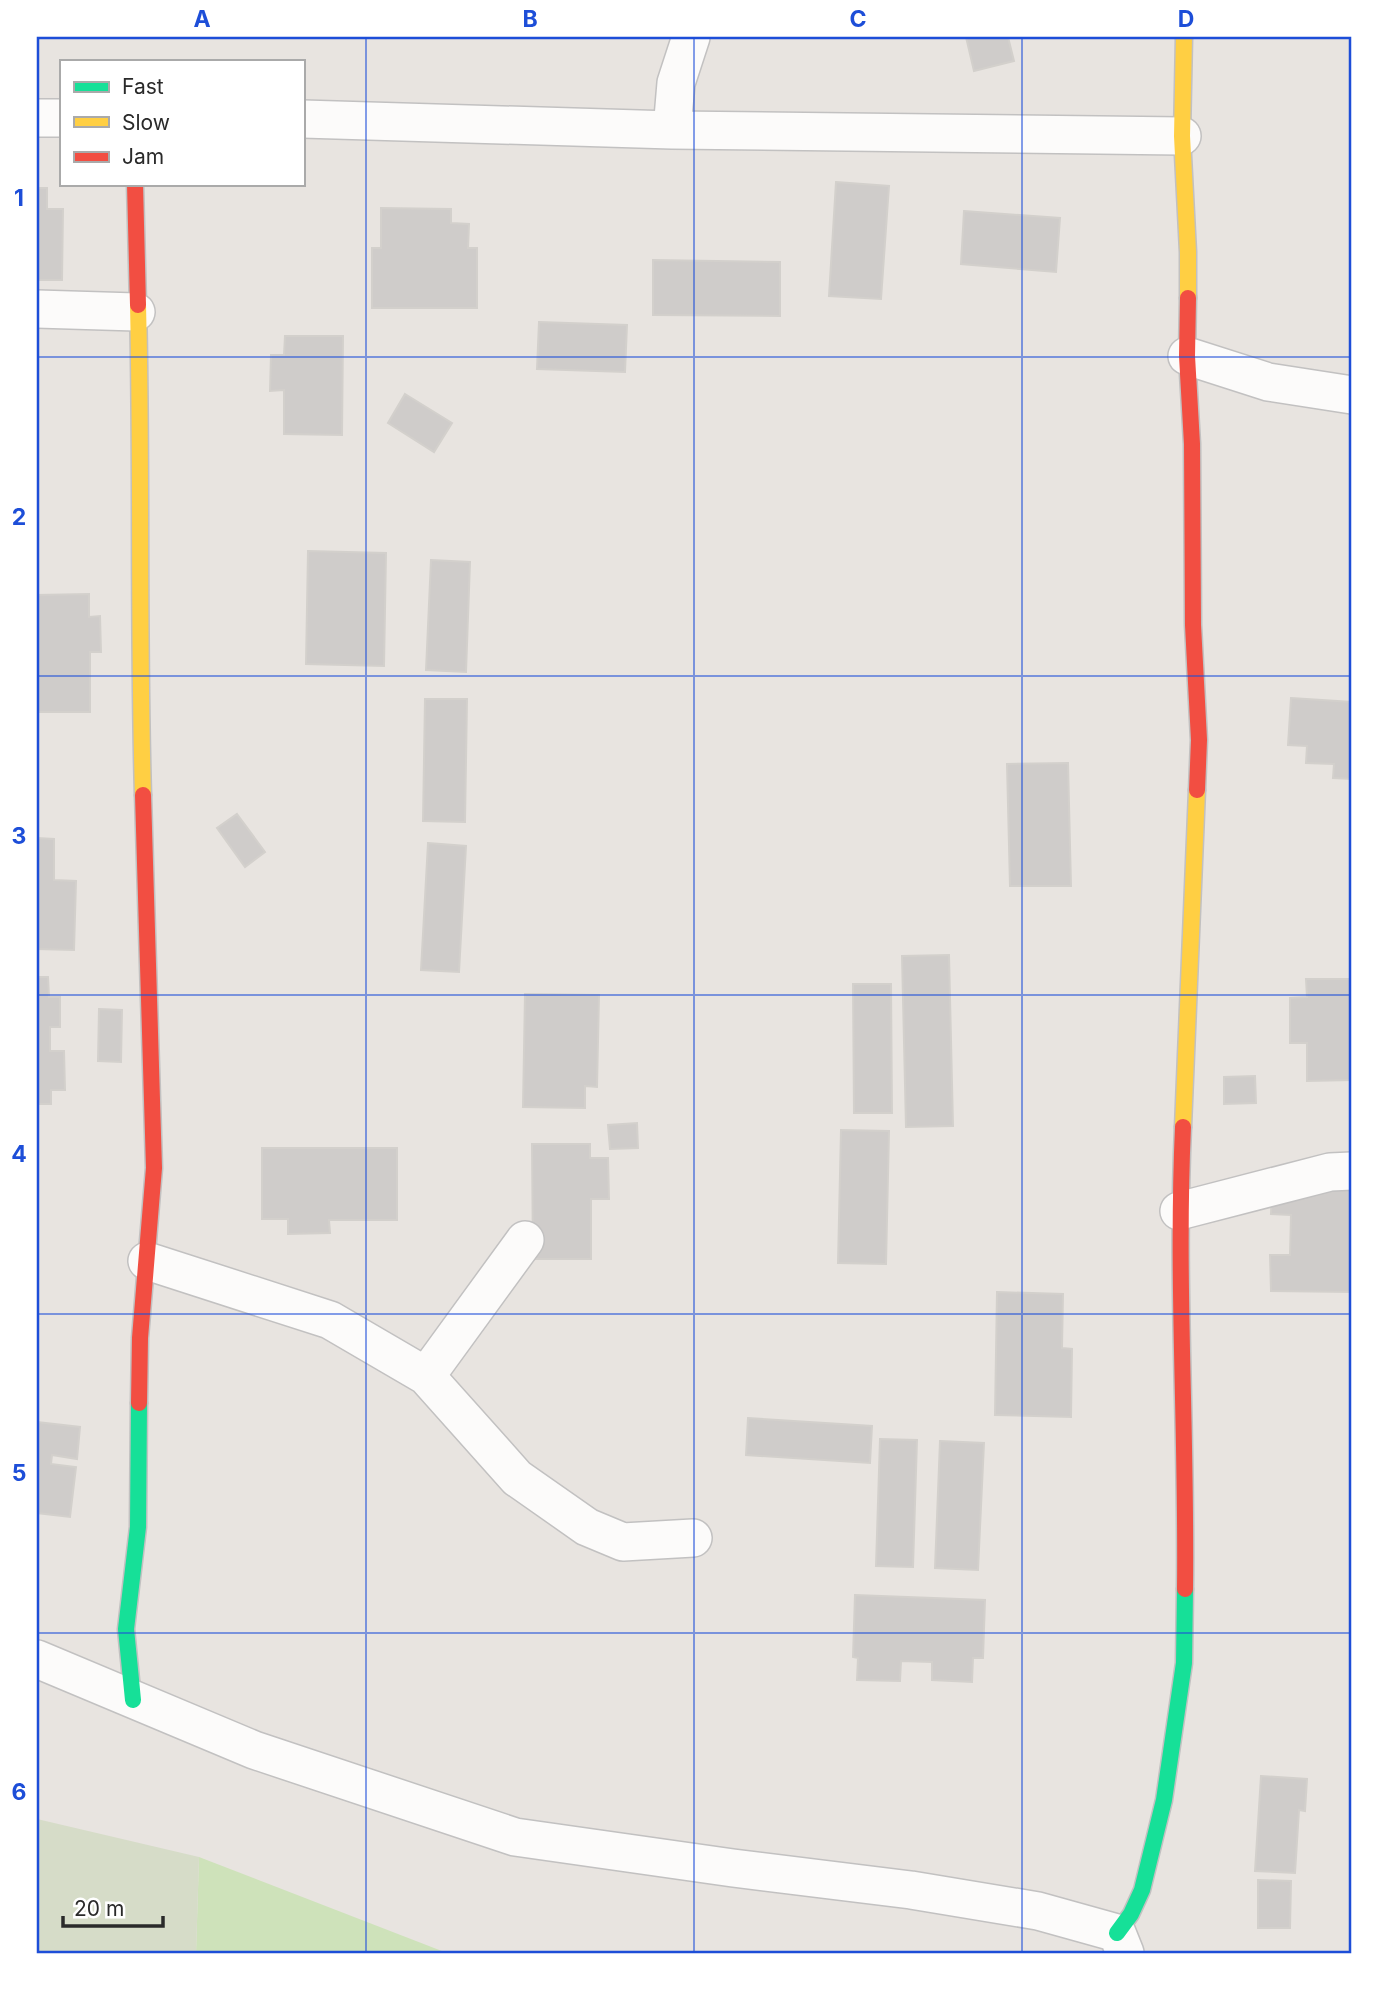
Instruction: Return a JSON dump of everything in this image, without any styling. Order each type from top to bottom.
[{"type":"street","points":[[672,130],[676,83],[691,37]]},
{"type":"street","points":[[37,1659],[254,1750],[515,1837],[936,1894],[1038,1911],[1121,1943],[1152,1857],[1164,1800],[1184,1663],[1186,1516],[1179,1211],[1199,740],[1193,625],[1192,444],[1187,356],[1188,252],[1182,136],[1184,37]]},
{"type":"street","points":[[37,118],[60,118]]},
{"type":"street","points":[[304,119],[672,130],[1182,136]]},
{"type":"street","points":[[133,1700],[126,1629],[138,1527],[140,1338],[154,1168],[139,650],[139,402],[135,186]]},
{"type":"street","points":[[37,309],[136,312]]},
{"type":"street","points":[[1187,356],[1268,382],[1352,395]]},
{"type":"street","points":[[1179,1211],[1330,1172],[1352,1171]]},
{"type":"street","points":[[426,1376],[525,1240]]},
{"type":"street","points":[[147,1261],[330,1320],[426,1376],[517,1478],[587,1527],[623,1542],[693,1538]]},
{"type":"green space","points":[[37,1819],[199,1857],[196,1953],[37,1953]]},
{"type":"green space","points":[[199,1857],[447,1953],[196,1953]]},
{"type":"building","points":[[966,37],[1008,37],[1014,61],[974,71]]},
{"type":"building","points":[[836,182],[889,186],[881,299],[829,296]]},
{"type":"building","points":[[37,188],[47,188],[47,209],[63,209],[62,280],[37,280]]},
{"type":"building","points":[[381,208],[451,209],[451,223],[469,224],[468,248],[477,248],[477,308],[372,308],[372,248],[381,248]]},
{"type":"building","points":[[964,211],[1060,218],[1056,272],[961,264]]},
{"type":"building","points":[[653,260],[780,262],[780,316],[653,315]]},
{"type":"building","points":[[539,322],[627,325],[625,372],[537,369]]},
{"type":"building","points":[[285,336],[343,336],[342,435],[284,434],[284,390],[270,391],[271,355],[284,355]]},
{"type":"building","points":[[405,394],[452,423],[434,452],[388,423]]},
{"type":"building","points":[[308,551],[386,553],[384,666],[306,664]]},
{"type":"building","points":[[431,560],[470,562],[466,672],[426,670]]},
{"type":"building","points":[[89,594],[89,617],[100,616],[101,652],[90,652],[90,712],[37,712],[37,595]]},
{"type":"building","points":[[1291,698],[1352,702],[1352,779],[1333,778],[1334,764],[1306,763],[1307,746],[1288,745]]},
{"type":"building","points":[[425,699],[467,699],[465,822],[423,821]]},
{"type":"building","points":[[1068,763],[1071,886],[1010,886],[1007,764]]},
{"type":"building","points":[[237,814],[265,852],[245,867],[217,828]]},
{"type":"building","points":[[37,838],[54,839],[54,880],[76,881],[74,950],[37,949]]},
{"type":"building","points":[[428,843],[466,846],[459,972],[421,970]]},
{"type":"building","points":[[949,955],[953,1126],[906,1127],[902,956]]},
{"type":"building","points":[[37,977],[48,977],[49,997],[60,997],[60,1027],[50,1027],[50,1051],[64,1051],[65,1090],[51,1090],[51,1104],[37,1104]]},
{"type":"building","points":[[1306,979],[1352,979],[1352,1080],[1307,1081],[1307,1043],[1290,1043],[1290,998],[1307,997]]},
{"type":"building","points":[[853,984],[891,984],[892,1113],[854,1113]]},
{"type":"building","points":[[525,994],[599,995],[597,1087],[585,1086],[585,1108],[523,1107]]},
{"type":"building","points":[[99,1009],[122,1010],[121,1062],[98,1061]]},
{"type":"building","points":[[1255,1076],[1256,1103],[1224,1104],[1224,1077]]},
{"type":"building","points":[[637,1123],[638,1148],[610,1149],[608,1125]]},
{"type":"building","points":[[841,1130],[889,1131],[886,1264],[838,1263]]},
{"type":"building","points":[[532,1144],[590,1144],[590,1158],[608,1158],[609,1199],[591,1199],[591,1259],[533,1259]]},
{"type":"building","points":[[262,1148],[397,1148],[397,1220],[329,1220],[330,1233],[288,1234],[288,1219],[262,1219]]},
{"type":"building","points":[[1272,1188],[1352,1190],[1352,1292],[1271,1291],[1270,1255],[1290,1255],[1291,1215],[1271,1214]]},
{"type":"building","points":[[997,1292],[1063,1294],[1062,1348],[1072,1349],[1071,1417],[995,1415]]},
{"type":"building","points":[[748,1418],[872,1426],[870,1463],[746,1455]]},
{"type":"building","points":[[37,1422],[80,1427],[77,1459],[52,1455],[51,1464],[76,1467],[70,1517],[37,1513]]},
{"type":"building","points":[[880,1439],[917,1440],[913,1567],[876,1566]]},
{"type":"building","points":[[940,1441],[984,1443],[978,1570],[935,1568]]},
{"type":"building","points":[[855,1595],[985,1600],[983,1658],[973,1658],[972,1682],[932,1680],[932,1662],[901,1661],[900,1681],[857,1680],[858,1658],[853,1657]]},
{"type":"building","points":[[1261,1776],[1307,1779],[1305,1811],[1299,1810],[1295,1873],[1255,1871]]},
{"type":"building","points":[[1258,1880],[1291,1881],[1290,1928],[1258,1928]]},
{"type":"traffic: fast","points":[[133,1700],[126,1629],[138,1527],[139,1403]]},
{"type":"traffic: fast","points":[[1117,1933],[1131,1914],[1142,1890],[1164,1800],[1184,1663],[1185,1589]]},
{"type":"traffic: slow","points":[[1184,37],[1182,136],[1188,298]]},
{"type":"traffic: slow","points":[[138,305],[143,795]]},
{"type":"traffic: slow","points":[[1183,1127],[1197,790]]},
{"type":"traffic: jam","points":[[135,186],[138,305]]},
{"type":"traffic: jam","points":[[1188,298],[1193,625],[1199,740],[1197,790]]},
{"type":"traffic: jam","points":[[139,1403],[140,1338],[154,1168],[143,795]]},
{"type":"traffic: jam","points":[[1183,1127],[1181,1300],[1185,1589]]}]
